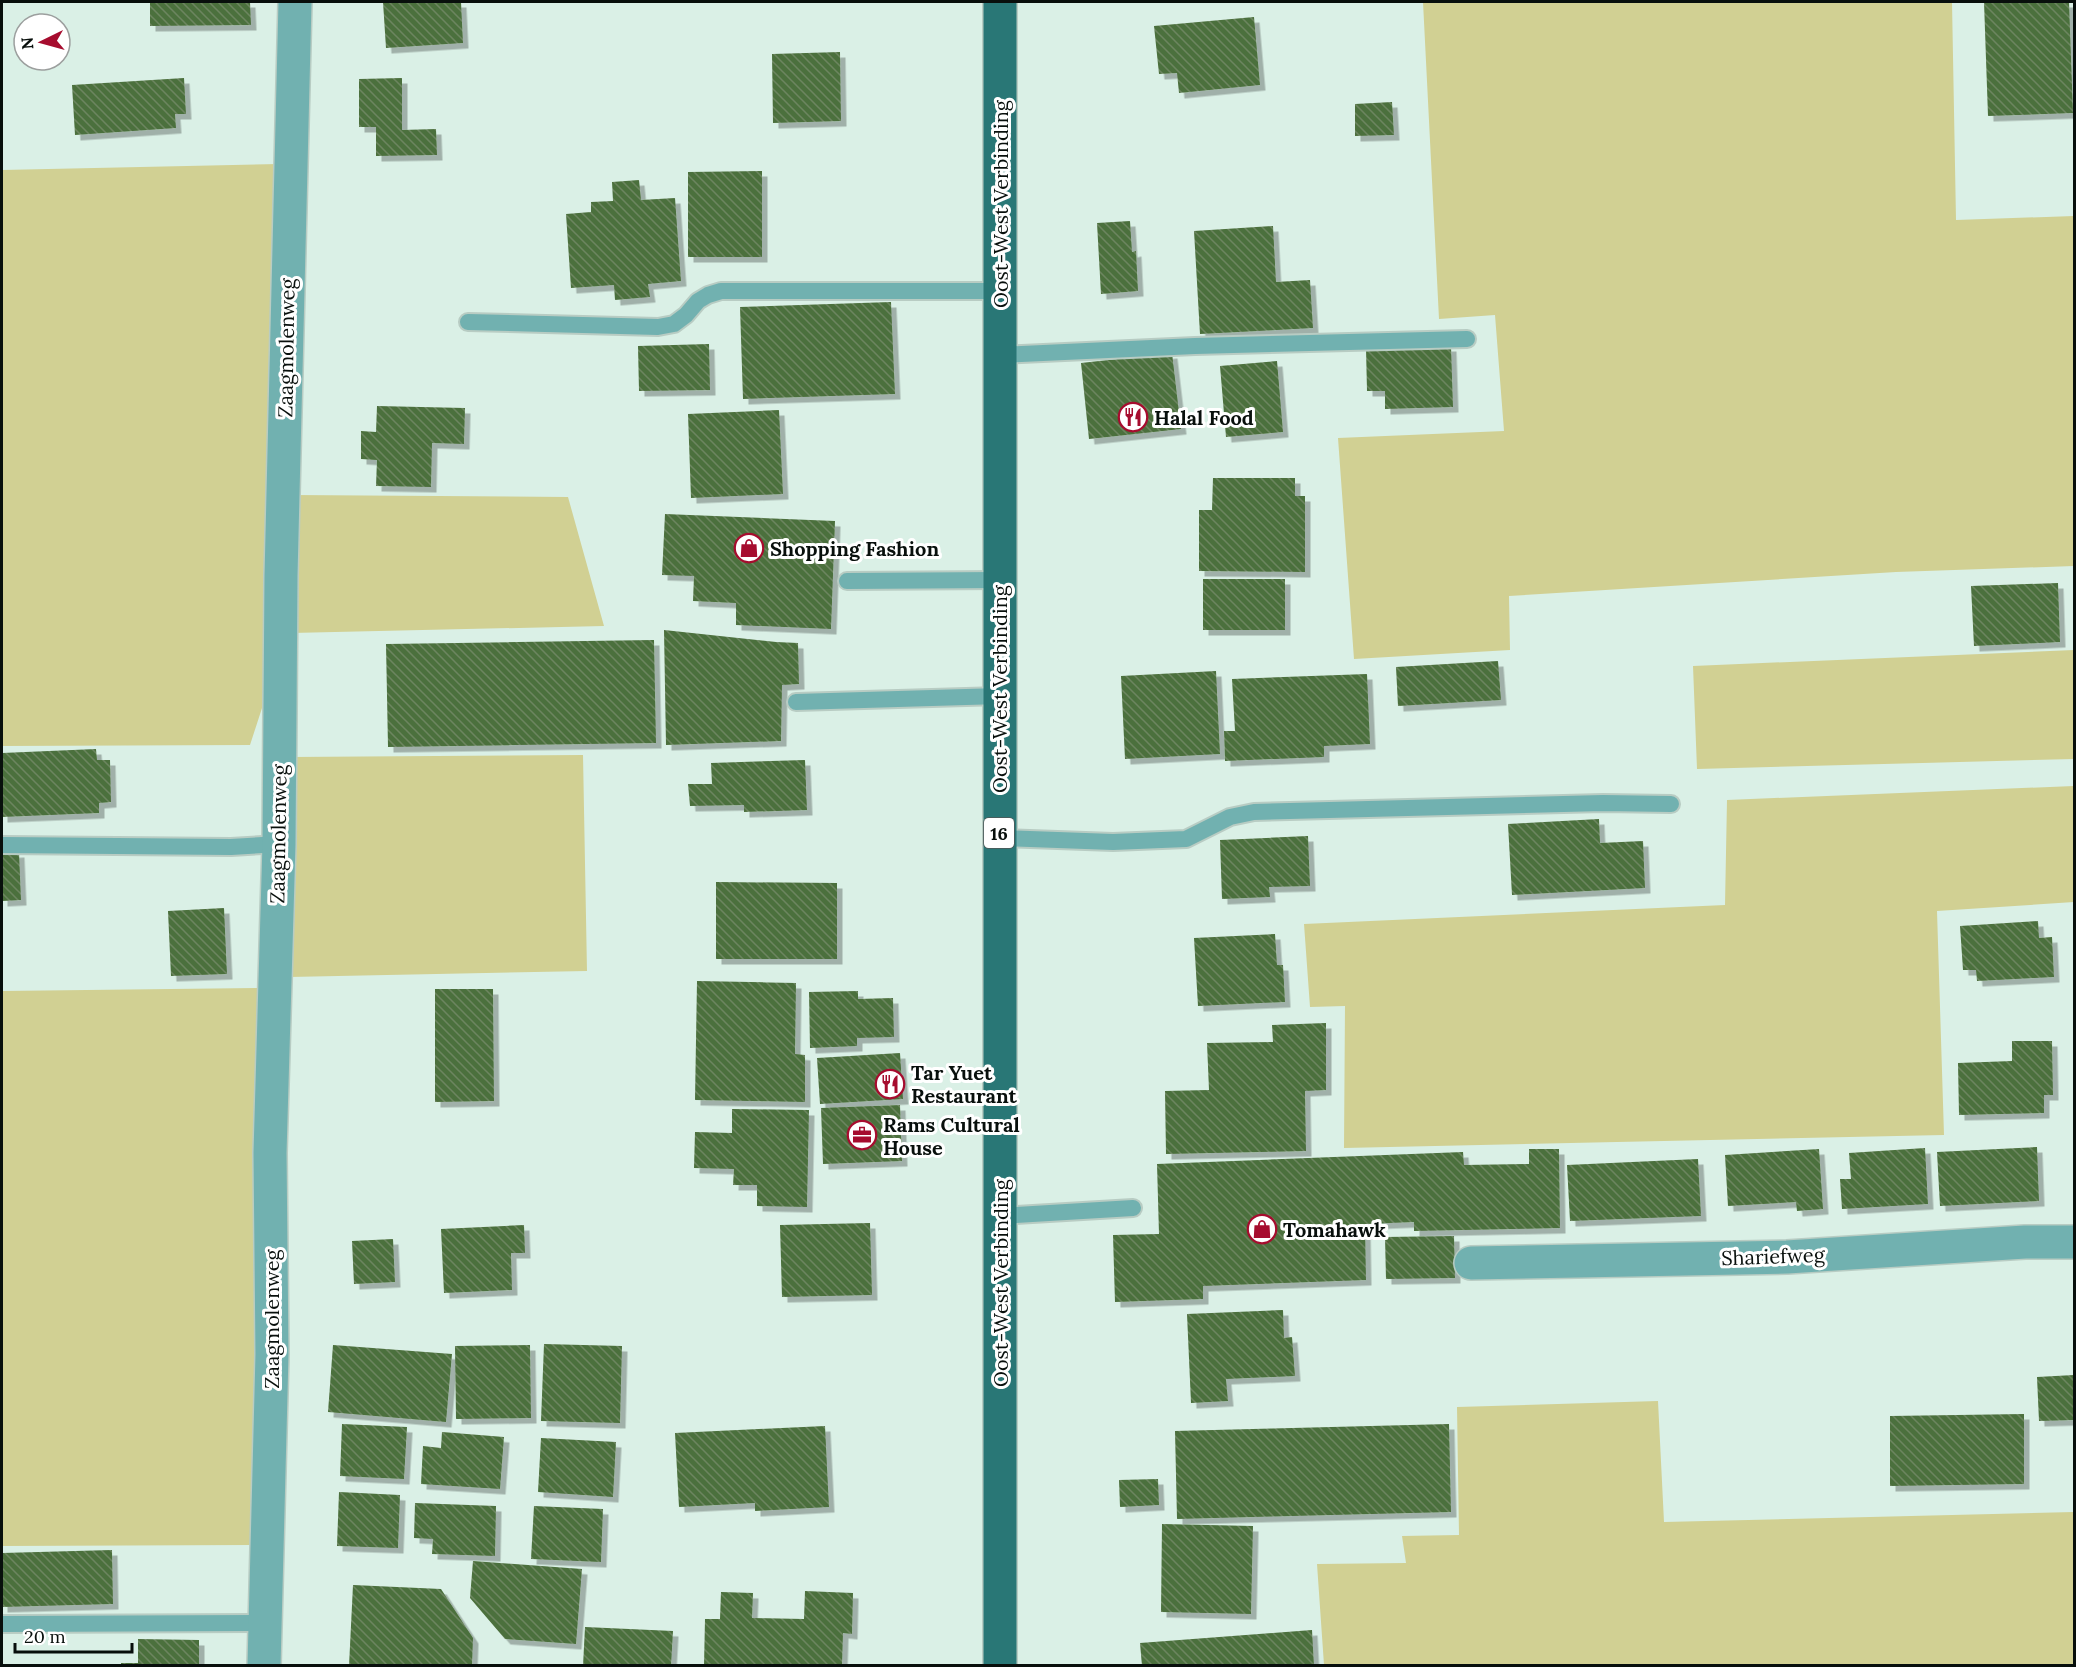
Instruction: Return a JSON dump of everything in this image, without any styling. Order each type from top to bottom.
[{"type":"main road","name":"Oost-West Verbinding","points":[[1000,2],[1000,1665]]},
{"type":"street","name":"Zaagmolenweg","points":[[264,1665],[272,1354],[270,1153],[279,844],[281,576],[295,2]]},
{"type":"street","name":"Shariefweg","points":[[1471,1263],[1787,1257],[2025,1242],[2074,1242]]},
{"type":"lane","points":[[468,322],[657,327],[674,324],[686,315],[698,301],[721,291],[1000,291]]},
{"type":"lane","points":[[999,355],[1195,346],[1467,339]]},
{"type":"lane","points":[[847,581],[999,580]]},
{"type":"lane","points":[[796,702],[1000,696]]},
{"type":"lane","points":[[999,838],[1113,842],[1186,839],[1230,817],[1254,812],[1671,804]]},
{"type":"lane","points":[[2,845],[231,847],[279,844]]},
{"type":"lane","points":[[1000,1216],[1133,1208]]},
{"type":"lane","points":[[2,1624],[265,1623]]},
{"type":"shaded area","points":[[1423,2],[1952,2],[1956,220],[2074,216],[2074,566],[1896,572],[1509,596],[1510,650],[1354,659],[1338,438],[1504,431],[1495,315],[1439,319]]},
{"type":"shaded area","points":[[279,164],[267,633],[262,708],[250,745],[2,746],[2,170]]},
{"type":"shaded area","points":[[293,495],[568,497],[604,626],[291,633]]},
{"type":"shaded area","points":[[2074,650],[2074,759],[1697,769],[1693,666]]},
{"type":"shaded area","points":[[583,755],[587,971],[289,977],[290,757]]},
{"type":"shaded area","points":[[2074,786],[2074,902],[1937,911],[1944,1135],[1344,1148],[1345,1006],[1310,1007],[1304,924],[1725,905],[1727,800]]},
{"type":"shaded area","points":[[259,988],[252,1545],[2,1546],[2,991]]},
{"type":"shaded area","points":[[1658,1401],[1664,1522],[2074,1512],[2074,1665],[1324,1665],[1317,1564],[1406,1563],[1402,1536],[1459,1535],[1457,1407]]},
{"type":"building","points":[[150,2],[250,2],[251,25],[150,26]]},
{"type":"building","points":[[383,2],[461,2],[463,43],[386,48]]},
{"type":"building","points":[[1984,2],[2069,2],[2073,113],[1988,116]]},
{"type":"building","points":[[1254,17],[1260,85],[1179,93],[1177,73],[1159,74],[1154,26]]},
{"type":"building","points":[[840,52],[841,121],[773,123],[772,54]]},
{"type":"building","points":[[184,78],[186,114],[175,114],[176,128],[75,135],[72,85]]},
{"type":"building","points":[[402,78],[402,130],[436,129],[437,155],[376,156],[376,127],[359,127],[359,79]]},
{"type":"building","points":[[1392,102],[1394,135],[1355,136],[1355,104]]},
{"type":"building","points":[[762,171],[762,257],[688,257],[688,172]]},
{"type":"building","points":[[639,180],[641,200],[675,198],[681,281],[648,284],[650,297],[615,300],[614,285],[571,288],[566,214],[591,212],[591,202],[613,201],[612,182]]},
{"type":"building","points":[[1130,221],[1132,252],[1136,251],[1138,291],[1101,294],[1097,223]]},
{"type":"building","points":[[1273,226],[1276,282],[1310,280],[1313,328],[1200,334],[1194,231]]},
{"type":"building","points":[[891,302],[895,394],[743,399],[740,307]]},
{"type":"building","points":[[709,344],[710,390],[639,391],[638,346]]},
{"type":"building","points":[[1451,346],[1453,407],[1385,409],[1385,391],[1367,391],[1366,348]]},
{"type":"building","points":[[1172,353],[1181,429],[1089,439],[1081,363]]},
{"type":"building","points":[[1277,361],[1283,432],[1226,437],[1220,366]]},
{"type":"building","points":[[377,406],[465,408],[464,444],[432,443],[431,487],[376,486],[377,460],[361,459],[361,431],[376,432]]},
{"type":"building","points":[[779,410],[783,494],[691,498],[688,414]]},
{"type":"building","points":[[1213,478],[1295,478],[1295,496],[1305,496],[1305,572],[1199,571],[1199,510],[1212,510]]},
{"type":"building","name":"Shopping Fashion","points":[[665,514],[835,521],[831,629],[736,625],[736,603],[693,601],[694,576],[662,575]]},
{"type":"building","points":[[1203,579],[1285,579],[1285,630],[1203,630]]},
{"type":"building","points":[[2058,583],[2060,642],[1974,646],[1971,586]]},
{"type":"building","points":[[664,630],[798,643],[799,684],[782,685],[781,741],[666,745]]},
{"type":"building","points":[[654,640],[656,743],[388,747],[386,644]]},
{"type":"building","points":[[1498,661],[1501,700],[1398,706],[1396,667]]},
{"type":"building","points":[[1216,671],[1220,754],[1125,759],[1121,676]]},
{"type":"building","points":[[1367,674],[1370,744],[1324,746],[1324,757],[1225,761],[1224,731],[1235,731],[1232,679]]},
{"type":"building","points":[[96,749],[97,760],[110,760],[111,802],[99,803],[99,813],[2,817],[2,753]]},
{"type":"building","points":[[805,760],[807,810],[744,812],[744,805],[690,806],[688,784],[712,784],[711,763]]},
{"type":"building","points":[[1599,819],[1600,843],[1643,841],[1645,888],[1512,895],[1508,824]]},
{"type":"building","points":[[1308,836],[1310,886],[1269,887],[1270,897],[1222,899],[1220,840]]},
{"type":"building","points":[[19,852],[21,900],[2,901],[2,853]]},
{"type":"building","points":[[716,882],[837,883],[837,959],[716,959]]},
{"type":"building","points":[[224,908],[227,974],[171,976],[168,911]]},
{"type":"building","points":[[2038,921],[2039,938],[2052,937],[2054,977],[1977,981],[1976,970],[1963,970],[1960,926]]},
{"type":"building","points":[[1275,934],[1277,965],[1283,965],[1285,1002],[1198,1006],[1194,938]]},
{"type":"building","points":[[697,981],[796,983],[795,1054],[805,1055],[805,1102],[695,1100]]},
{"type":"building","points":[[435,989],[493,989],[494,1101],[435,1102]]},
{"type":"building","points":[[858,991],[858,999],[893,998],[894,1037],[857,1038],[857,1046],[810,1048],[809,992]]},
{"type":"building","points":[[1326,1023],[1326,1090],[1305,1091],[1306,1151],[1166,1154],[1165,1091],[1209,1090],[1207,1043],[1273,1042],[1272,1025]]},
{"type":"building","points":[[2012,1041],[2052,1041],[2053,1095],[2044,1095],[2044,1113],[1959,1115],[1958,1063],[2012,1061]]},
{"type":"building","points":[[900,1053],[903,1099],[820,1104],[817,1058]]},
{"type":"building","name":"Rams Cultural House","points":[[900,1105],[902,1161],[823,1164],[821,1108]]},
{"type":"building","points":[[732,1109],[809,1110],[807,1207],[757,1206],[757,1185],[733,1185],[734,1169],[694,1168],[695,1132],[732,1133]]},
{"type":"building","points":[[2037,1147],[2039,1201],[1940,1206],[1937,1152]]},
{"type":"building","points":[[1925,1148],[1928,1204],[1842,1209],[1840,1179],[1851,1179],[1849,1153]]},
{"type":"building","name":"Tomahawk","points":[[1529,1149],[1559,1149],[1560,1228],[1414,1231],[1414,1222],[1365,1224],[1366,1280],[1203,1286],[1203,1299],[1115,1302],[1113,1235],[1159,1234],[1157,1164],[1463,1152],[1464,1165],[1529,1164]]},
{"type":"building","points":[[1819,1149],[1823,1209],[1797,1211],[1796,1202],[1728,1206],[1725,1155]]},
{"type":"building","points":[[1698,1159],[1701,1216],[1570,1221],[1567,1165]]},
{"type":"building","points":[[870,1223],[872,1295],[782,1297],[780,1225]]},
{"type":"building","points":[[524,1225],[525,1253],[511,1253],[512,1290],[444,1293],[441,1229]]},
{"type":"building","points":[[1454,1236],[1455,1278],[1386,1279],[1385,1237]]},
{"type":"building","points":[[393,1239],[395,1282],[354,1284],[352,1241]]},
{"type":"building","points":[[1283,1310],[1284,1338],[1292,1337],[1295,1376],[1226,1379],[1228,1401],[1191,1403],[1187,1314]]},
{"type":"building","points":[[544,1344],[622,1346],[620,1423],[541,1421]]},
{"type":"building","points":[[333,1345],[452,1354],[446,1422],[328,1412]]},
{"type":"building","points":[[530,1345],[531,1418],[456,1419],[455,1346]]},
{"type":"building","points":[[2074,1375],[2074,1420],[2039,1421],[2037,1377]]},
{"type":"building","points":[[2024,1414],[2024,1484],[1890,1486],[1890,1416]]},
{"type":"building","points":[[342,1424],[407,1427],[404,1479],[340,1476]]},
{"type":"building","points":[[1449,1424],[1451,1512],[1177,1519],[1175,1431]]},
{"type":"building","points":[[825,1426],[829,1507],[755,1511],[755,1503],[679,1507],[675,1433]]},
{"type":"building","points":[[442,1432],[504,1437],[500,1489],[421,1484],[423,1446],[441,1448]]},
{"type":"building","points":[[541,1438],[616,1442],[613,1497],[538,1492]]},
{"type":"building","points":[[1158,1479],[1159,1505],[1120,1507],[1119,1480]]},
{"type":"building","points":[[339,1492],[400,1495],[398,1548],[337,1546]]},
{"type":"building","points":[[415,1503],[496,1506],[495,1556],[432,1554],[433,1539],[414,1538]]},
{"type":"building","points":[[534,1506],[603,1509],[601,1562],[531,1559]]},
{"type":"building","points":[[1162,1524],[1253,1526],[1251,1614],[1161,1612]]},
{"type":"building","points":[[112,1550],[113,1604],[2,1607],[2,1553]]},
{"type":"building","points":[[473,1561],[582,1569],[576,1644],[505,1639],[470,1598]]},
{"type":"building","points":[[353,1585],[441,1589],[473,1638],[472,1666],[349,1666]]},
{"type":"building","points":[[805,1591],[853,1593],[852,1634],[843,1633],[842,1666],[704,1666],[705,1619],[720,1619],[721,1592],[753,1593],[752,1618],[804,1619]]},
{"type":"building","points":[[585,1627],[673,1631],[671,1666],[583,1666]]},
{"type":"building","points":[[1312,1630],[1314,1666],[1142,1666],[1140,1643]]},
{"type":"building","points":[[138,1639],[199,1640],[199,1666],[121,1666],[121,1663],[138,1663]]},
{"type":"place","name":"Halal Food","points":[[1133,417]]},
{"type":"place","name":"Shopping Fashion","points":[[749,548]]},
{"type":"place","name":"Tar Yuet Restaurant","points":[[890,1084]]},
{"type":"place","name":"Rams Cultural House","points":[[862,1135]]},
{"type":"place","name":"Tomahawk","points":[[1262,1229]]}]
